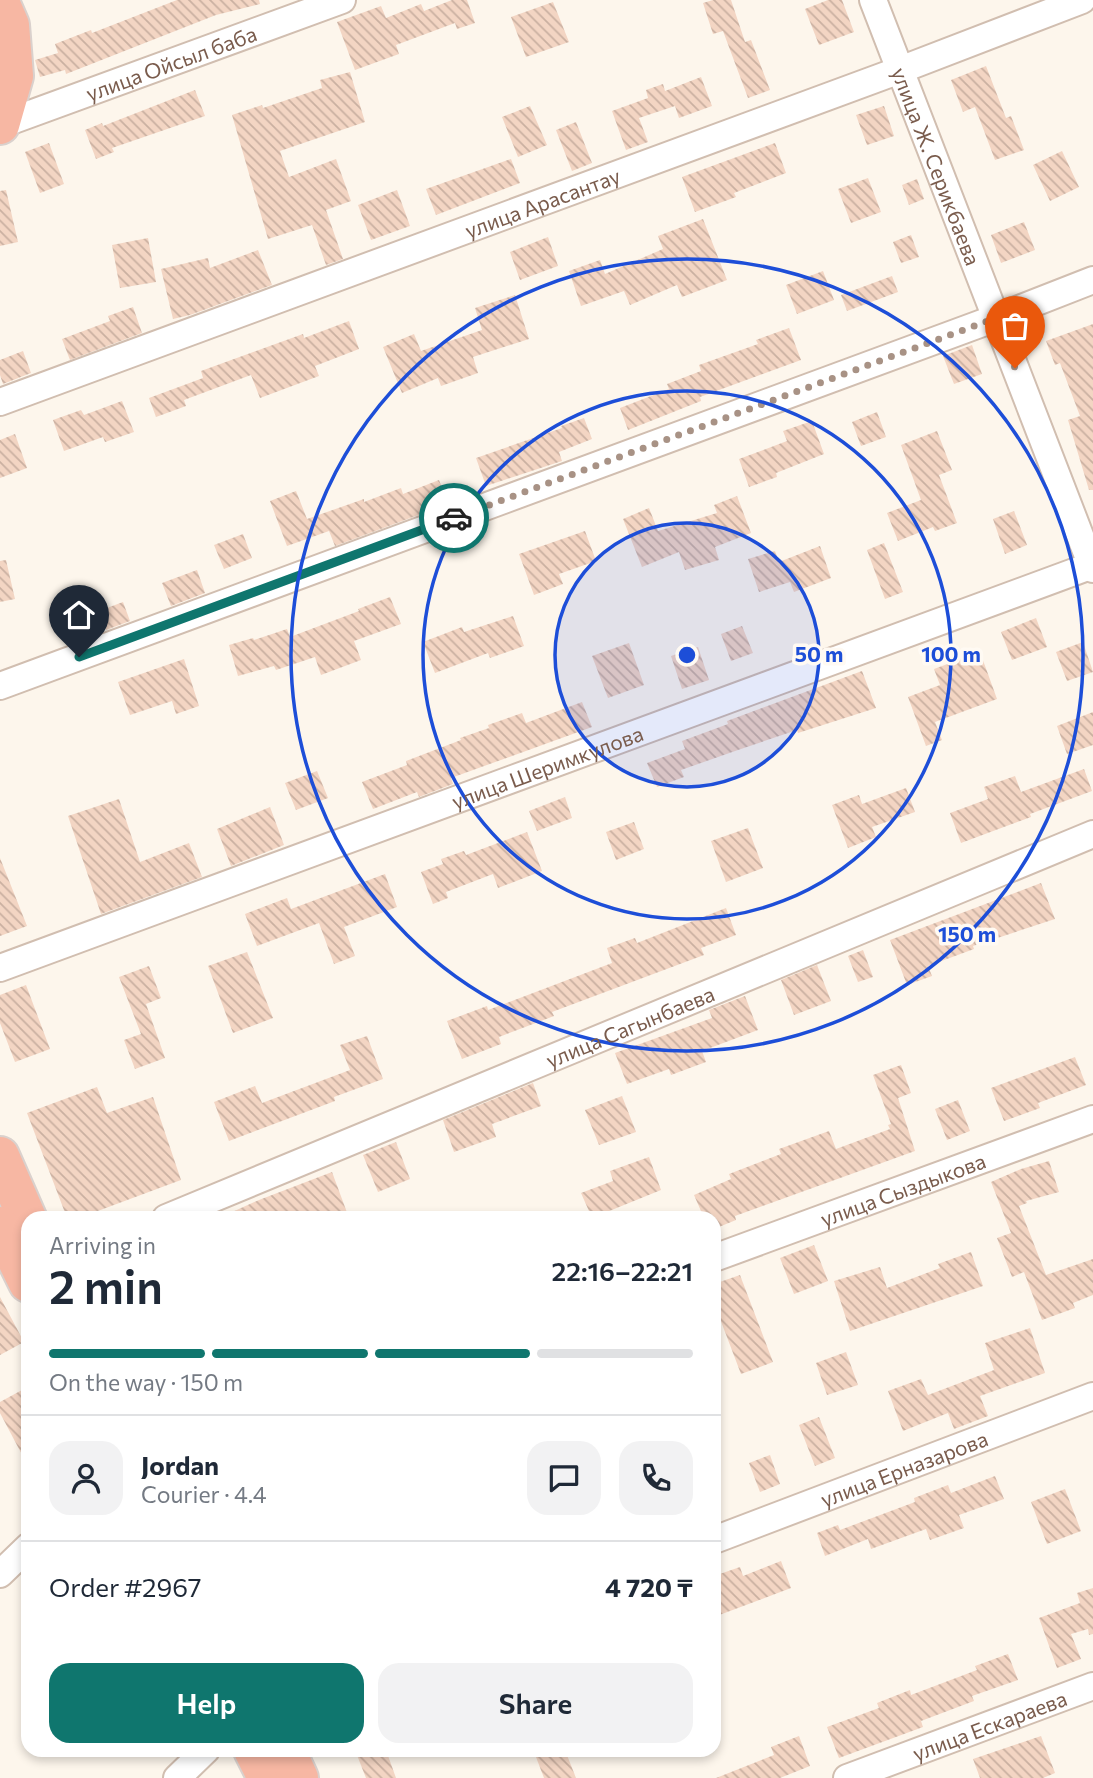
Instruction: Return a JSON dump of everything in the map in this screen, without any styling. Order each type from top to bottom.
[{"type":"highway","points":[[0,125],[14,76],[7,9]]},
{"type":"highway","points":[[0,1156],[24,1211]]},
{"type":"highway","points":[[0,1226],[21,1269]]},
{"type":"highway","points":[[256,1757],[267,1778]]},
{"type":"highway","points":[[289,1757],[299,1778]]},
{"type":"street","name":"улица Ойсыл баба","points":[[0,125],[342,0]]},
{"type":"street","name":"улица Ж. Серикбаева","points":[[873,0],[1093,567]]},
{"type":"street","name":"улица Арасантау","points":[[0,402],[900,70],[1082,0]]},
{"type":"street","points":[[0,686],[1093,280]]},
{"type":"street","name":"улица Шеримкулова","points":[[0,968],[1093,567]]},
{"type":"street","name":"улица Сагынбаева","points":[[183,1211],[1093,834]]},
{"type":"street","name":"улица Сыздыкова","points":[[721,1255],[1093,1119]]},
{"type":"street","name":"улица Ерназарова","points":[[721,1537],[1093,1396]]},
{"type":"street","points":[[0,1574],[21,1554]]},
{"type":"street","name":"улица Ескараева","points":[[847,1778],[1093,1686]]},
{"type":"street","points":[[177,1778],[199,1757]]},
{"type":"building","points":[[177,0],[259,0],[260,4],[216,15],[66,74],[65,70],[40,77],[35,60],[58,53],[55,44],[91,30],[92,33]]},
{"type":"building","points":[[452,0],[467,0],[475,23],[457,29],[455,23],[396,45],[399,54],[355,70],[337,22],[381,6],[386,18],[421,4],[424,11]]},
{"type":"building","points":[[731,0],[745,42],[751,40],[770,90],[748,98],[723,31],[713,34],[703,3]]},
{"type":"building","points":[[828,0],[842,0],[854,32],[819,45],[805,9]]},
{"type":"building","points":[[553,2],[569,42],[526,57],[511,17]]},
{"type":"building","points":[[986,66],[1006,118],[1011,116],[1024,150],[995,160],[975,107],[963,112],[951,80]]},
{"type":"building","points":[[350,72],[365,122],[280,151],[289,177],[336,159],[351,201],[326,210],[343,259],[326,265],[312,225],[268,239],[232,115],[262,105],[263,108],[322,88],[320,80]]},
{"type":"building","points":[[701,77],[712,106],[679,118],[675,106],[639,118],[648,142],[626,150],[612,111],[648,98],[646,90],[663,84],[665,91]]},
{"type":"building","points":[[195,90],[205,116],[112,148],[114,152],[96,159],[85,130],[102,123],[103,126]]},
{"type":"building","points":[[530,106],[547,145],[518,157],[502,117]]},
{"type":"building","points":[[884,106],[894,136],[867,145],[856,115]]},
{"type":"building","points":[[576,122],[592,163],[572,171],[556,130]]},
{"type":"building","points":[[49,143],[64,184],[40,193],[25,152]]},
{"type":"building","points":[[775,143],[786,173],[734,193],[736,197],[695,212],[682,177]]},
{"type":"building","points":[[1062,151],[1079,187],[1050,201],[1033,165]]},
{"type":"building","points":[[511,159],[520,183],[436,215],[426,189]]},
{"type":"building","points":[[868,178],[881,212],[851,223],[838,189]]},
{"type":"building","points":[[917,179],[924,199],[909,205],[902,185]]},
{"type":"building","points":[[6,190],[18,242],[0,246],[0,191]]},
{"type":"building","points":[[397,190],[410,226],[371,240],[358,205]]},
{"type":"building","points":[[703,219],[727,280],[682,297],[677,285],[630,305],[624,291],[581,306],[569,271],[600,260],[605,274],[663,249],[658,236]]},
{"type":"building","points":[[1024,222],[1035,250],[1001,263],[991,235]]},
{"type":"building","points":[[911,235],[919,257],[901,263],[893,242]]},
{"type":"building","points":[[548,237],[558,266],[520,280],[510,252]]},
{"type":"building","points":[[148,238],[156,282],[120,288],[112,245]]},
{"type":"building","points":[[258,250],[272,285],[173,319],[161,269],[208,258],[210,268]]},
{"type":"building","points":[[823,271],[834,300],[797,314],[786,285]]},
{"type":"building","points":[[892,276],[898,292],[847,311],[841,295]]},
{"type":"building","points":[[515,295],[529,339],[473,357],[478,373],[441,386],[438,378],[402,393],[383,347],[414,334],[421,351],[482,330],[475,308]]},
{"type":"building","points":[[133,307],[142,333],[70,360],[62,339],[110,321],[108,316]]},
{"type":"building","points":[[349,321],[359,349],[315,366],[319,376],[260,398],[251,375],[184,400],[186,406],[156,417],[149,398],[203,378],[201,371],[303,334],[304,338]]},
{"type":"building","points":[[1093,324],[1093,490],[1089,490],[1068,420],[1080,416],[1060,363],[1055,365],[1046,341]]},
{"type":"building","points":[[789,328],[801,360],[700,397],[701,401],[628,430],[620,408],[669,389],[667,384],[701,371],[699,365],[758,344],[756,340]]},
{"type":"building","points":[[972,345],[982,374],[954,384],[943,356]]},
{"type":"building","points":[[23,351],[31,373],[3,384],[0,360]]},
{"type":"building","points":[[122,401],[134,432],[105,442],[103,437],[64,451],[53,420],[81,410],[84,415]]},
{"type":"building","points":[[877,412],[886,437],[861,446],[852,422]]},
{"type":"building","points":[[584,418],[592,439],[559,452],[562,461],[486,486],[476,458]]},
{"type":"building","points":[[812,421],[824,454],[776,473],[777,477],[749,487],[739,459],[787,441],[783,431]]},
{"type":"building","points":[[937,431],[952,470],[939,475],[957,523],[935,531],[933,527],[898,541],[887,513],[921,500],[901,445]]},
{"type":"building","points":[[15,434],[27,468],[0,478],[0,440]]},
{"type":"building","points":[[439,480],[448,504],[335,546],[329,531],[287,546],[270,501],[296,491],[307,519],[401,488],[403,494]]},
{"type":"building","points":[[737,496],[751,533],[715,547],[719,560],[685,570],[679,552],[642,567],[623,519],[649,508],[658,531],[717,513],[714,505]]},
{"type":"building","points":[[1014,511],[1027,545],[1005,554],[993,519]]},
{"type":"building","points":[[585,531],[596,561],[559,574],[563,584],[534,595],[519,554]]},
{"type":"building","points":[[243,534],[252,558],[224,569],[214,545]]},
{"type":"building","points":[[884,543],[903,592],[885,599],[867,550]]},
{"type":"building","points":[[820,546],[831,578],[794,592],[790,582],[759,592],[748,559],[775,551],[779,562]]},
{"type":"building","points":[[6,560],[15,599],[0,602],[0,561]]},
{"type":"building","points":[[197,570],[205,593],[171,606],[162,583]]},
{"type":"building","points":[[390,597],[401,624],[354,641],[361,660],[321,675],[315,657],[276,670],[274,666],[238,676],[229,645],[287,629],[290,637]]},
{"type":"building","points":[[123,602],[130,621],[106,630],[99,611]]},
{"type":"building","points":[[513,616],[524,646],[490,658],[488,653],[435,673],[423,642],[462,627],[464,632]]},
{"type":"building","points":[[1036,618],[1047,647],[1012,660],[1001,632]]},
{"type":"building","points":[[742,626],[753,653],[731,661],[721,634]]},
{"type":"building","points":[[1083,642],[1093,672],[1067,681],[1056,652]]},
{"type":"building","points":[[629,643],[644,685],[608,698],[592,656]]},
{"type":"building","points":[[698,647],[709,680],[682,689],[671,656]]},
{"type":"building","points":[[980,652],[997,699],[935,722],[942,740],[926,746],[908,697],[940,685],[934,669]]},
{"type":"building","points":[[184,659],[199,706],[176,714],[172,701],[130,715],[118,682]]},
{"type":"building","points":[[862,671],[876,708],[798,733],[797,730],[681,770],[684,777],[657,787],[647,763],[685,749],[682,741],[728,724],[727,721]]},
{"type":"building","points":[[582,702],[592,727],[451,778],[453,784],[419,797],[417,792],[373,809],[362,782],[407,765],[406,761],[461,740],[460,738],[489,728],[488,725],[522,713],[526,723]]},
{"type":"building","points":[[1093,712],[1093,745],[1067,754],[1057,726]]},
{"type":"building","points":[[1084,769],[1092,791],[961,843],[950,813],[988,799],[984,787],[1015,776],[1021,792]]},
{"type":"building","points":[[317,771],[328,798],[296,810],[285,783]]},
{"type":"building","points":[[906,788],[915,812],[872,827],[876,837],[848,848],[832,805],[859,795],[862,804]]},
{"type":"building","points":[[565,797],[572,818],[537,831],[529,811]]},
{"type":"building","points":[[119,799],[140,862],[189,843],[202,877],[101,914],[68,816]]},
{"type":"building","points":[[270,807],[284,845],[231,866],[217,829]]},
{"type":"building","points":[[634,822],[644,849],[616,860],[606,832]]},
{"type":"building","points":[[748,828],[763,868],[726,882],[711,841]]},
{"type":"building","points":[[527,832],[542,871],[498,888],[493,874],[446,892],[448,898],[433,904],[421,872],[443,864],[441,859],[464,851],[466,855]]},
{"type":"building","points":[[0,858],[27,926],[0,936]]},
{"type":"building","points":[[385,874],[397,907],[344,927],[355,956],[334,964],[319,923],[257,946],[245,914],[287,898],[291,909]]},
{"type":"building","points":[[1041,883],[1055,919],[973,946],[974,949],[928,966],[932,976],[907,985],[890,940]]},
{"type":"building","points":[[726,908],[736,935],[701,948],[704,955],[552,1012],[554,1016],[499,1037],[501,1044],[462,1059],[447,1021],[487,1006],[488,1010],[612,963],[607,948],[635,938],[637,943]]},
{"type":"building","points":[[863,950],[873,977],[858,982],[848,956]]},
{"type":"building","points":[[247,952],[273,1018],[233,1033],[208,966]]},
{"type":"building","points":[[817,965],[831,1001],[794,1015],[781,980]]},
{"type":"building","points":[[149,966],[161,998],[146,1004],[165,1058],[135,1069],[124,1040],[141,1034],[119,977]]},
{"type":"building","points":[[26,985],[50,1049],[15,1062],[0,1023],[0,995]]},
{"type":"building","points":[[745,996],[758,1030],[702,1051],[706,1062],[671,1075],[669,1069],[627,1084],[615,1053],[712,1018],[709,1010]]},
{"type":"building","points":[[367,1036],[383,1079],[334,1097],[335,1101],[229,1141],[214,1102],[255,1086],[262,1103],[350,1070],[340,1045]]},
{"type":"building","points":[[1075,1057],[1086,1085],[1038,1103],[1040,1108],[1004,1121],[991,1088]]},
{"type":"building","points":[[901,1065],[911,1093],[898,1098],[915,1151],[735,1216],[736,1220],[721,1226],[721,1211],[701,1211],[694,1195],[731,1179],[729,1174],[781,1154],[779,1149],[829,1131],[836,1149],[890,1129],[888,1125],[891,1124],[873,1075]]},
{"type":"building","points":[[533,1083],[541,1106],[492,1124],[496,1137],[454,1152],[443,1120]]},
{"type":"building","points":[[97,1087],[107,1113],[153,1097],[181,1180],[98,1211],[64,1211],[27,1113]]},
{"type":"building","points":[[622,1096],[636,1132],[599,1145],[585,1110]]},
{"type":"building","points":[[958,1100],[970,1131],[947,1140],[935,1109]]},
{"type":"building","points":[[396,1142],[410,1179],[378,1192],[363,1155]]},
{"type":"building","points":[[649,1157],[661,1190],[609,1211],[589,1211],[581,1193],[613,1181],[610,1171]]},
{"type":"building","points":[[1049,1161],[1059,1192],[1026,1201],[1027,1203],[1019,1206],[1046,1275],[1093,1259],[1093,1295],[1073,1303],[1075,1308],[1042,1320],[1024,1272],[1012,1277],[997,1238],[1011,1233],[991,1182]]},
{"type":"building","points":[[332,1172],[346,1211],[235,1211]]},
{"type":"building","points":[[814,1245],[828,1281],[794,1294],[780,1258]]},
{"type":"building","points":[[971,1252],[983,1286],[850,1331],[834,1281],[880,1267],[887,1288],[940,1268],[938,1264]]},
{"type":"building","points":[[740,1275],[773,1362],[741,1374],[721,1321],[721,1282]]},
{"type":"building","points":[[0,1297],[21,1336],[21,1344],[0,1355]]},
{"type":"building","points":[[1030,1328],[1045,1373],[980,1396],[988,1416],[954,1429],[948,1413],[903,1431],[888,1391],[921,1379],[928,1395],[994,1370],[985,1343]]},
{"type":"building","points":[[846,1352],[858,1385],[827,1395],[816,1363]]},
{"type":"building","points":[[21,1391],[21,1453],[0,1413],[0,1402]]},
{"type":"building","points":[[819,1417],[835,1458],[815,1466],[799,1425]]},
{"type":"building","points":[[770,1455],[780,1484],[760,1492],[749,1463]]},
{"type":"building","points":[[995,1476],[1004,1499],[959,1515],[964,1528],[930,1540],[926,1529],[871,1549],[868,1539],[825,1556],[817,1533],[838,1525],[840,1530],[915,1502],[914,1498],[948,1485],[951,1493]]},
{"type":"building","points":[[1065,1489],[1081,1531],[1047,1544],[1031,1502]]},
{"type":"building","points":[[781,1561],[791,1588],[721,1614],[721,1574],[740,1567],[743,1576]]},
{"type":"building","points":[[1093,1588],[1093,1634],[1089,1635],[1088,1629],[1071,1634],[1081,1659],[1057,1668],[1039,1618],[1080,1603],[1077,1593]]},
{"type":"building","points":[[1008,1654],[1018,1680],[972,1696],[974,1701],[921,1721],[923,1727],[839,1758],[827,1727],[879,1708],[877,1703],[910,1690],[911,1695],[977,1670],[975,1666]]},
{"type":"building","points":[[799,1736],[810,1766],[780,1778],[716,1778],[774,1755],[771,1747]]},
{"type":"building","points":[[1041,1736],[1055,1773],[1043,1778],[980,1778],[973,1759]]},
{"type":"building","points":[[358,1757],[388,1757],[396,1778],[366,1778]]},
{"type":"building","points":[[536,1757],[568,1757],[576,1778],[544,1778]]},
{"type":"way so far","points":[[454,518],[996,318],[1015,368]]},
{"type":"route","points":[[79,657],[454,518]]}]
